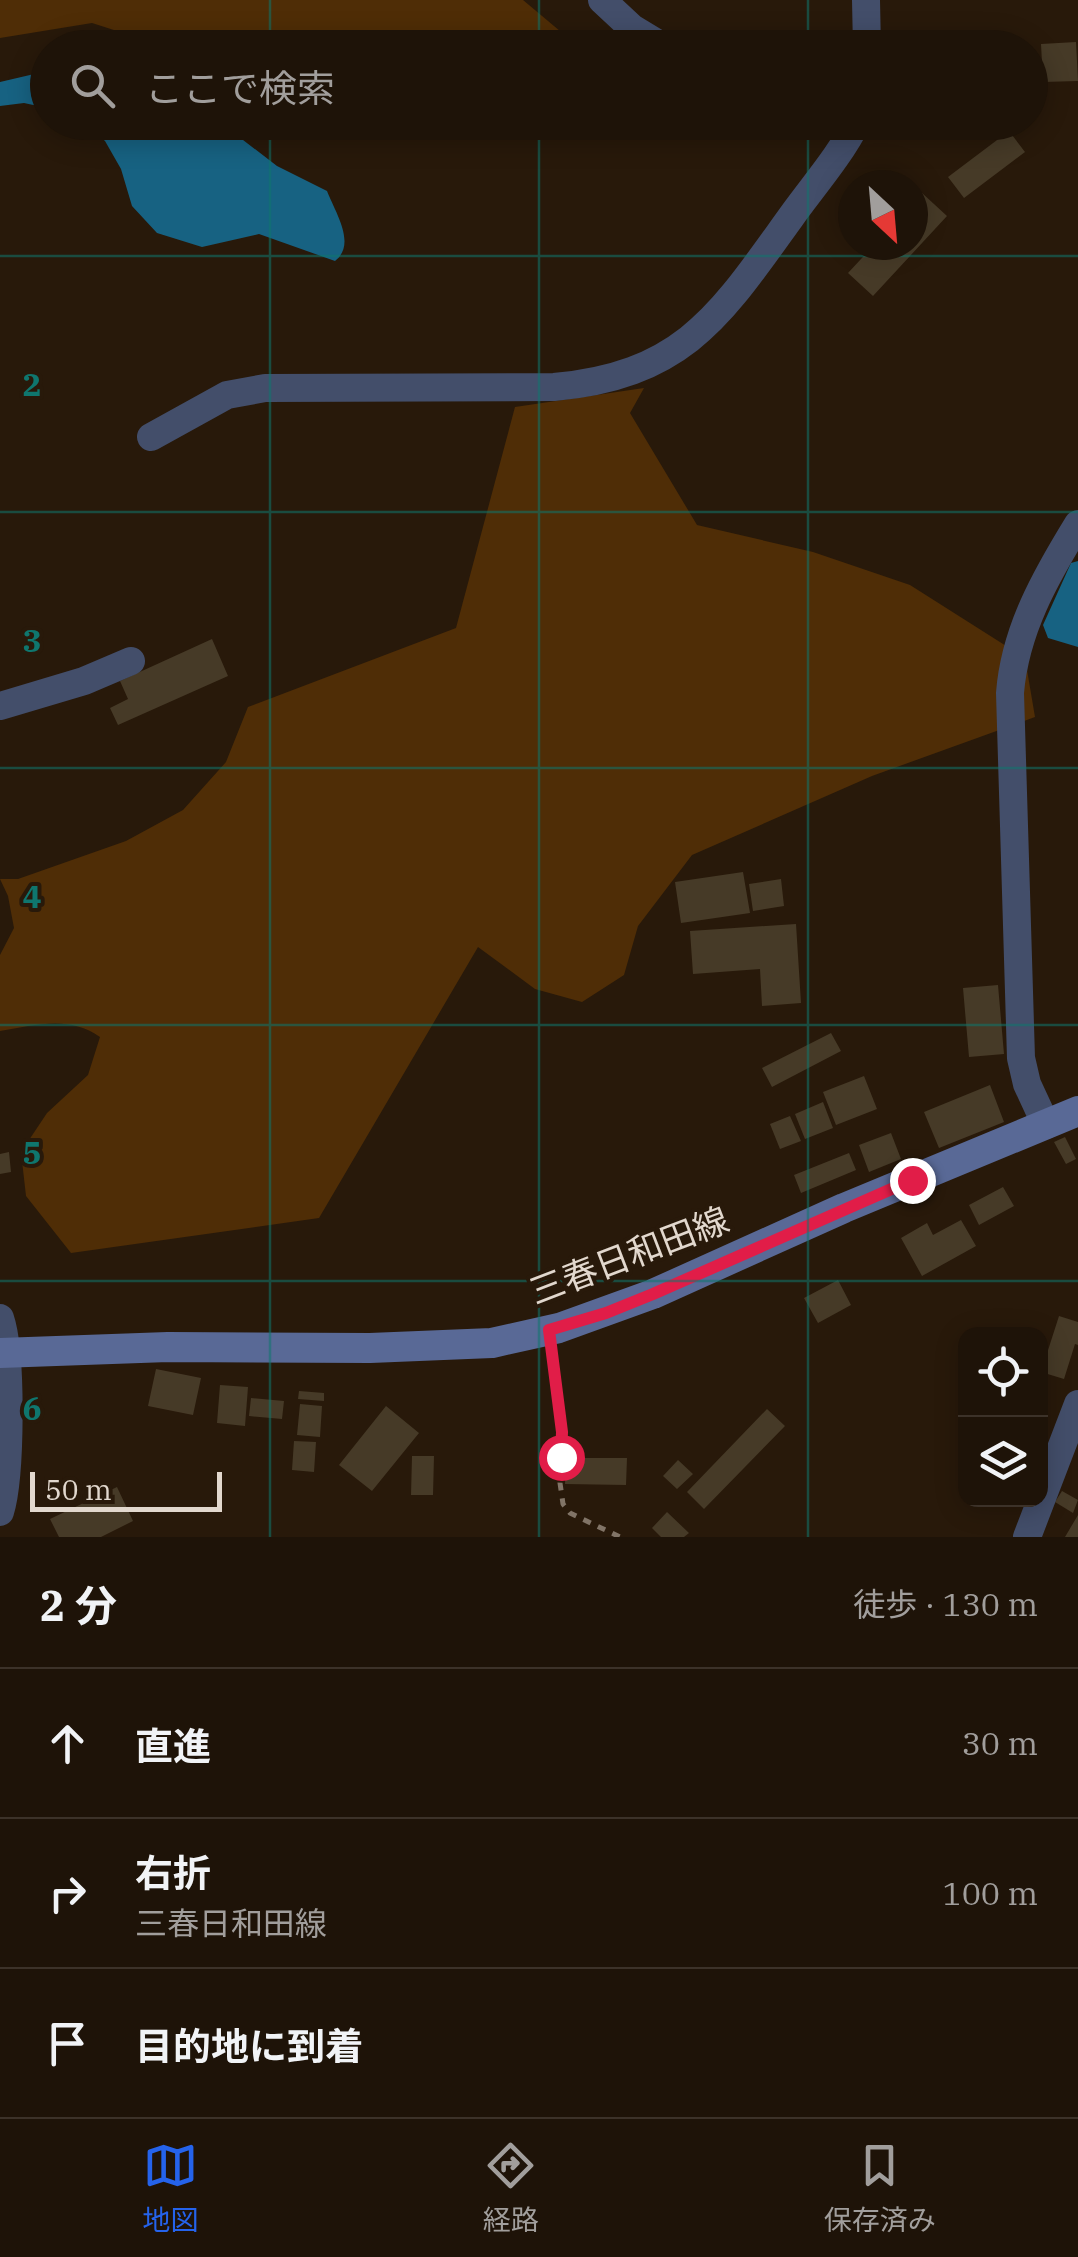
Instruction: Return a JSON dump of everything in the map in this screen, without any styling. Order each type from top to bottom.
[{"type":"main road","name":"三春日和田線","points":[[3,1352],[492,1343],[606,1313],[844,1208],[1078,1112]]},
{"type":"street","points":[[602,0],[635,30]]},
{"type":"street","points":[[866,0],[867,30]]},
{"type":"street","points":[[151,436],[228,396],[265,388],[554,387],[633,372],[686,344],[717,316],[846,140]]},
{"type":"street","points":[[1046,1125],[1021,1058],[1010,693],[1032,602],[1078,524]]},
{"type":"street","points":[[0,706],[84,682],[131,662]]},
{"type":"street","points":[[0,1318],[8,1455],[0,1512]]},
{"type":"street","points":[[1027,1537],[1078,1404]]},
{"type":"path","points":[[549,1330],[562,1432],[560,1483],[564,1504],[570,1512],[620,1537]]},
{"type":"shaded area","points":[[0,0],[523,0],[559,30],[114,30],[92,23],[30,30],[30,33],[0,38]]},
{"type":"shaded area","points":[[644,388],[630,413],[697,525],[813,552],[910,585],[1025,658],[1035,717],[872,776],[692,855],[638,926],[624,975],[582,1002],[535,989],[478,947],[319,1218],[71,1253],[26,1196],[21,1152],[47,1113],[88,1075],[100,1037],[64,1024],[0,1031],[0,955],[14,928],[8,896],[0,879],[18,879],[126,841],[183,810],[226,762],[248,707],[456,628],[515,407]]},
{"type":"water","points":[[30,75],[30,104],[0,106],[0,82]]},
{"type":"water","points":[[243,140],[277,166],[327,191],[342,227],[341,254],[335,261],[259,234],[202,247],[157,233],[132,206],[121,169],[105,141]]},
{"type":"water","points":[[1078,561],[1078,647],[1048,638],[1043,625],[1071,563]]},
{"type":"building","points":[[1076,42],[1078,81],[1048,82],[1048,44]]},
{"type":"building","points":[[997,140],[1016,140],[1025,152],[964,198],[948,177]]},
{"type":"building","points":[[928,199],[947,216],[928,237]]},
{"type":"building","points":[[860,260],[906,260],[873,296],[848,273]]},
{"type":"building","points":[[212,639],[228,676],[118,725],[110,708],[128,699],[120,681]]},
{"type":"building","points":[[743,872],[750,913],[681,923],[675,882]]},
{"type":"building","points":[[781,879],[784,906],[753,911],[749,884]]},
{"type":"building","points":[[796,924],[801,1003],[762,1006],[760,969],[693,974],[690,931]]},
{"type":"building","points":[[998,985],[1004,1054],[969,1057],[963,988]]},
{"type":"building","points":[[831,1033],[841,1051],[772,1087],[762,1068]]},
{"type":"building","points":[[864,1076],[877,1109],[836,1125],[823,1092]]},
{"type":"building","points":[[990,1085],[1004,1122],[939,1148],[924,1112]]},
{"type":"building","points":[[823,1102],[833,1128],[805,1139],[795,1114]]},
{"type":"building","points":[[790,1116],[801,1141],[780,1149],[770,1124]]},
{"type":"building","points":[[891,1133],[901,1159],[869,1172],[859,1145]]},
{"type":"building","points":[[1065,1137],[1076,1159],[1066,1164],[1054,1142]]},
{"type":"building","points":[[9,1152],[11,1172],[0,1174],[0,1154]]},
{"type":"building","points":[[849,1153],[856,1170],[801,1193],[794,1175]]},
{"type":"building","points":[[1003,1187],[1014,1206],[979,1225],[969,1205]]},
{"type":"building","points":[[961,1220],[976,1246],[922,1276],[901,1238],[927,1223],[933,1235]]},
{"type":"building","points":[[838,1280],[851,1305],[818,1323],[804,1298]]},
{"type":"building","points":[[1059,1316],[1078,1322],[1078,1345],[1075,1344],[1064,1379],[1048,1374],[1048,1350]]},
{"type":"building","points":[[156,1369],[201,1378],[193,1415],[148,1406]]},
{"type":"building","points":[[220,1385],[248,1387],[245,1426],[217,1423]]},
{"type":"building","points":[[299,1391],[324,1393],[324,1401],[298,1399]]},
{"type":"building","points":[[251,1398],[284,1401],[282,1419],[249,1416]]},
{"type":"building","points":[[300,1404],[322,1406],[320,1437],[297,1435]]},
{"type":"building","points":[[386,1406],[419,1433],[372,1491],[339,1465]]},
{"type":"building","points":[[767,1409],[785,1426],[704,1509],[687,1492]]},
{"type":"building","points":[[294,1441],[316,1442],[314,1472],[292,1470]]},
{"type":"building","points":[[412,1456],[434,1456],[433,1495],[411,1495]]},
{"type":"building","points":[[566,1458],[627,1458],[626,1485],[565,1484]]},
{"type":"building","points":[[678,1460],[693,1474],[677,1489],[663,1476]]},
{"type":"building","points":[[117,1487],[133,1521],[101,1537],[59,1537],[50,1519]]},
{"type":"building","points":[[1062,1491],[1078,1500],[1073,1513],[1055,1502]]},
{"type":"building","points":[[667,1512],[689,1533],[684,1537],[661,1537],[652,1528]]},
{"type":"building","points":[[1078,1515],[1078,1537],[1065,1537]]},
{"type":"route","points":[[561,1457],[562,1432],[549,1330],[653,1294],[912,1180]]}]
